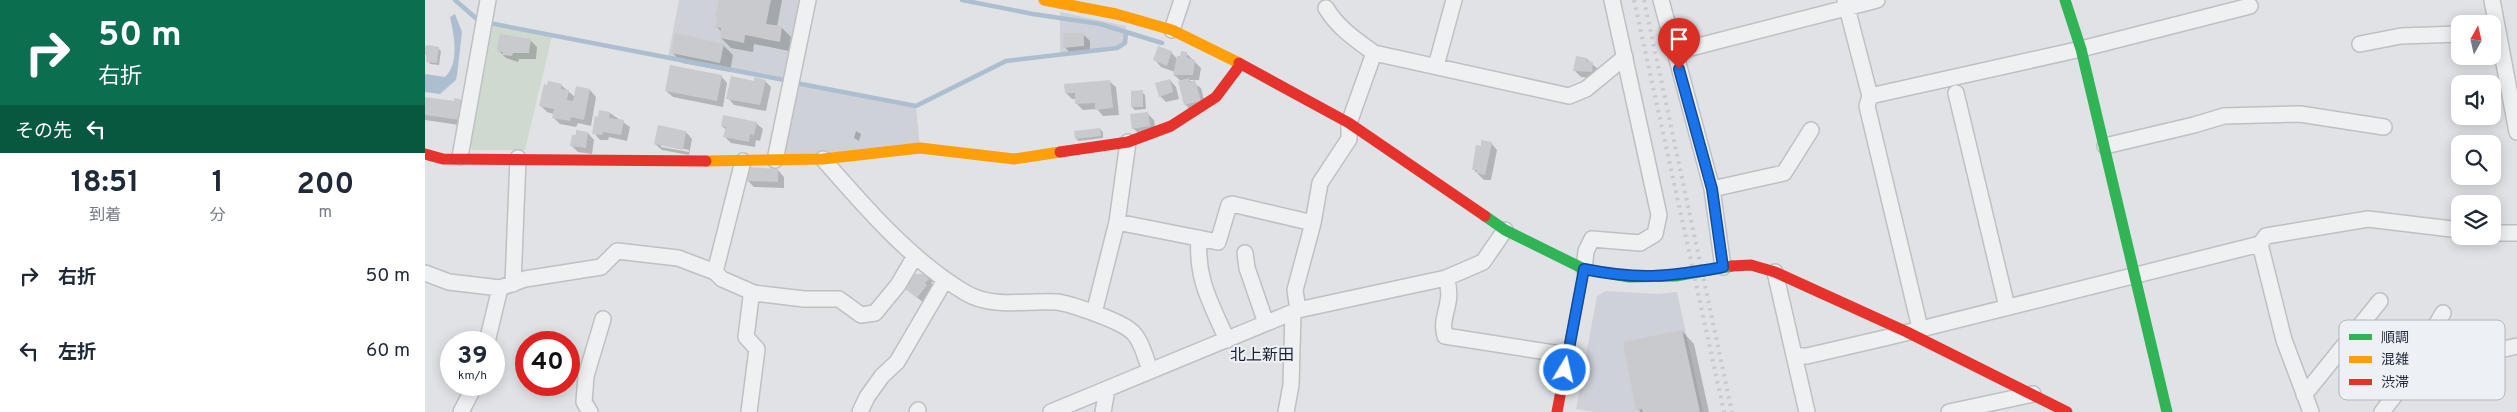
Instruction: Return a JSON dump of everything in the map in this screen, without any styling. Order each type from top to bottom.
[{"type":"street","points":[[460,158],[488,0]]},
{"type":"street","points":[[775,160],[808,0]]},
{"type":"street","points":[[1044,0],[1116,14],[1172,30],[1206,45],[1349,123],[1429,176],[1505,230],[1584,269],[1629,277],[1676,276],[1723,267],[1751,265],[1775,272],[1913,330],[2063,411]]},
{"type":"street","points":[[1172,30],[1182,0]]},
{"type":"street","points":[[1436,66],[1454,0]]},
{"type":"street","points":[[1557,412],[1586,251],[1592,239],[1640,243],[1655,234],[1659,215],[1612,0]]},
{"type":"street","points":[[1661,0],[1712,189],[1723,267]]},
{"type":"street","points":[[1675,52],[1845,3],[1877,0]]},
{"type":"street","points":[[2065,0],[2081,49],[2167,412]]},
{"type":"street","points":[[2492,0],[2493,15]]},
{"type":"street","points":[[1845,3],[1870,96],[1867,106],[1913,330]]},
{"type":"street","points":[[1870,96],[2081,49],[2250,6]]},
{"type":"street","points":[[1325,8],[1346,34],[1374,53],[1569,96],[1587,89],[1625,57]]},
{"type":"street","points":[[2360,44],[2401,36],[2451,34]]},
{"type":"street","points":[[1286,412],[1291,385],[1295,290],[1313,223],[1320,183],[1349,139],[1349,123],[1374,53]]},
{"type":"street","points":[[2501,60],[2517,132]]},
{"type":"street","points":[[425,154],[443,159],[743,161],[823,159],[920,148],[1015,159],[1128,142],[1171,126],[1217,97],[1240,65]]},
{"type":"street","points":[[1956,93],[2007,307]]},
{"type":"street","points":[[2105,146],[2194,126],[2224,116],[2300,114],[2384,127]]},
{"type":"street","points":[[1712,189],[1785,173],[1811,130]]},
{"type":"street","points":[[1094,313],[1117,222],[1128,142]]},
{"type":"street","points":[[491,331],[507,286],[518,158]]},
{"type":"street","points":[[823,159],[862,204],[915,256],[945,280],[968,295],[985,300],[1057,302],[1094,313],[1130,330],[1141,346],[1150,370]]},
{"type":"street","points":[[715,272],[743,161]]},
{"type":"street","points":[[1117,222],[1218,242],[1229,205],[1232,204],[1313,223]]},
{"type":"street","points":[[1794,356],[1807,356],[2260,244],[2266,236],[2368,219],[2451,229]]},
{"type":"street","points":[[1051,412],[1295,311],[1446,278],[1483,262],[1505,230]]},
{"type":"street","points":[[2501,233],[2517,234]]},
{"type":"street","points":[[1199,238],[1198,261],[1203,285],[1227,340]]},
{"type":"street","points":[[2260,244],[2284,340],[2311,412]]},
{"type":"street","points":[[425,273],[449,282],[507,286],[533,278],[601,267],[617,251],[677,258],[715,272],[722,279],[753,293],[804,299],[839,299],[861,315],[875,313],[898,285],[915,256]]},
{"type":"street","points":[[1245,253],[1247,268],[1266,322]]},
{"type":"street","points":[[1775,272],[1807,412]]},
{"type":"street","points":[[1446,278],[1451,291],[1443,328],[1445,336],[1567,355]]},
{"type":"street","points":[[860,412],[867,397],[882,376],[897,362],[945,280]]},
{"type":"street","points":[[749,412],[757,349],[745,337],[753,293]]},
{"type":"street","points":[[2365,320],[2381,301]]},
{"type":"street","points":[[2439,320],[2443,313]]},
{"type":"street","points":[[590,412],[584,402],[586,376],[603,319]]},
{"type":"street","points":[[2304,395],[2339,352]]},
{"type":"street","points":[[1103,412],[1107,390]]},
{"type":"street","points":[[1949,412],[2033,394]]},
{"type":"street","points":[[461,412],[469,396]]},
{"type":"street","points":[[2382,412],[2391,400]]},
{"type":"shaded area","points":[[679,0],[802,0],[787,81],[668,57]]},
{"type":"shaded area","points":[[1060,12],[1126,26],[1125,43],[1117,48],[1060,54]]},
{"type":"shaded area","points":[[489,23],[552,36],[525,150],[473,150],[468,145]]},
{"type":"shaded area","points":[[796,83],[916,106],[920,148],[784,155]]},
{"type":"shaded area","points":[[1606,291],[1658,294],[1677,292],[1703,412],[1595,412],[1576,409],[1597,296]]},
{"type":"water","points":[[455,14],[462,32],[456,80],[440,94],[425,92],[425,74],[445,77],[453,64],[455,48],[450,17]]},
{"type":"building","points":[[719,0],[771,0],[766,24],[782,26],[780,42],[745,35],[744,43],[720,38],[721,28],[716,27],[717,18],[715,17]]},
{"type":"building","points":[[675,33],[724,44],[720,63],[671,53]]},
{"type":"building","points":[[1064,33],[1084,33],[1084,46],[1063,48]]},
{"type":"building","points":[[500,34],[531,39],[529,53],[513,53],[512,56],[502,55],[503,52],[498,52],[497,47]]},
{"type":"building","points":[[425,46],[439,47],[437,63],[426,62],[427,53],[425,53]]},
{"type":"building","points":[[1158,46],[1172,51],[1167,66],[1153,60]]},
{"type":"building","points":[[1181,51],[1187,52],[1187,58],[1195,60],[1193,75],[1173,75],[1177,56],[1180,56]]},
{"type":"building","points":[[1576,56],[1587,58],[1587,61],[1593,62],[1592,72],[1573,71]]},
{"type":"building","points":[[670,65],[722,75],[717,101],[665,91]]},
{"type":"building","points":[[731,76],[754,81],[754,77],[766,80],[760,105],[726,99]]},
{"type":"building","points":[[1189,78],[1189,82],[1195,80],[1201,101],[1184,105],[1178,81]]},
{"type":"building","points":[[1170,79],[1173,92],[1159,97],[1155,83]]},
{"type":"building","points":[[1110,80],[1113,108],[1095,110],[1095,103],[1075,104],[1075,93],[1065,93],[1064,84]]},
{"type":"building","points":[[548,81],[562,84],[561,89],[569,90],[567,100],[573,101],[576,86],[590,89],[584,120],[571,117],[570,121],[552,118],[554,109],[539,106],[544,84],[547,85]]},
{"type":"building","points":[[1143,90],[1143,107],[1131,107],[1131,91]]},
{"type":"building","points":[[425,97],[454,101],[454,98],[460,99],[462,103],[460,120],[425,115]]},
{"type":"building","points":[[599,110],[610,112],[609,118],[624,120],[621,135],[603,132],[602,135],[592,134],[595,116],[598,117]]},
{"type":"building","points":[[1148,112],[1150,126],[1132,129],[1130,114]]},
{"type":"building","points":[[723,115],[757,122],[754,135],[750,134],[749,142],[723,137],[726,127],[721,126]]},
{"type":"building","points":[[658,125],[686,131],[683,150],[654,144]]},
{"type":"building","points":[[1100,128],[1101,136],[1075,139],[1074,131]]},
{"type":"building","points":[[576,130],[588,132],[586,148],[570,146],[572,135],[576,135]]},
{"type":"building","points":[[1481,140],[1492,142],[1485,175],[1477,173],[1477,170],[1472,170],[1476,145],[1481,146]]},
{"type":"building","points":[[747,167],[778,169],[778,182],[746,181]]},
{"type":"building","points":[[924,270],[928,273],[926,276],[929,279],[925,283],[927,285],[917,298],[904,288],[914,274],[922,274]]},
{"type":"building","points":[[1682,330],[1700,412],[1643,412],[1642,409],[1636,410],[1623,342]]},
{"type":"waterway","points":[[455,0],[478,20]]},
{"type":"waterway","points":[[962,0],[1033,14],[1100,24],[1162,43]]},
{"type":"waterway","points":[[489,23],[784,80]]},
{"type":"waterway","points":[[796,83],[916,106],[1006,61],[1117,48],[1125,43],[1126,32]]},
{"type":"railway","points":[[1634,0],[1724,412]]},
{"type":"railway","points":[[1644,0],[1732,412]]},
{"type":"traffic: fast","points":[[2065,0],[2081,49],[2167,412]]},
{"type":"traffic: fast","points":[[1485,216],[1505,230],[1584,269],[1629,277],[1676,276],[1732,266]]},
{"type":"traffic: slow","points":[[1044,0],[1116,14],[1172,30],[1239,63]]},
{"type":"traffic: slow","points":[[706,161],[823,159],[920,148],[1014,159],[1060,152]]},
{"type":"traffic: jam","points":[[1239,63],[1349,123],[1485,216]]},
{"type":"traffic: jam","points":[[1060,152],[1128,142],[1171,126],[1216,97],[1240,65]]},
{"type":"traffic: jam","points":[[425,154],[443,159],[706,161]]},
{"type":"traffic: jam","points":[[1732,266],[1751,265],[1775,272],[1907,332],[2067,412]]},
{"type":"traffic: jam","points":[[1557,412],[1584,269]]},
{"type":"district","name":"北上新田","points":[[1262,356]]},
{"type":"route","points":[[1565,370],[1578,291],[1584,269],[1629,277],[1676,276],[1723,267],[1718,247],[1712,189],[1679,69]]}]
